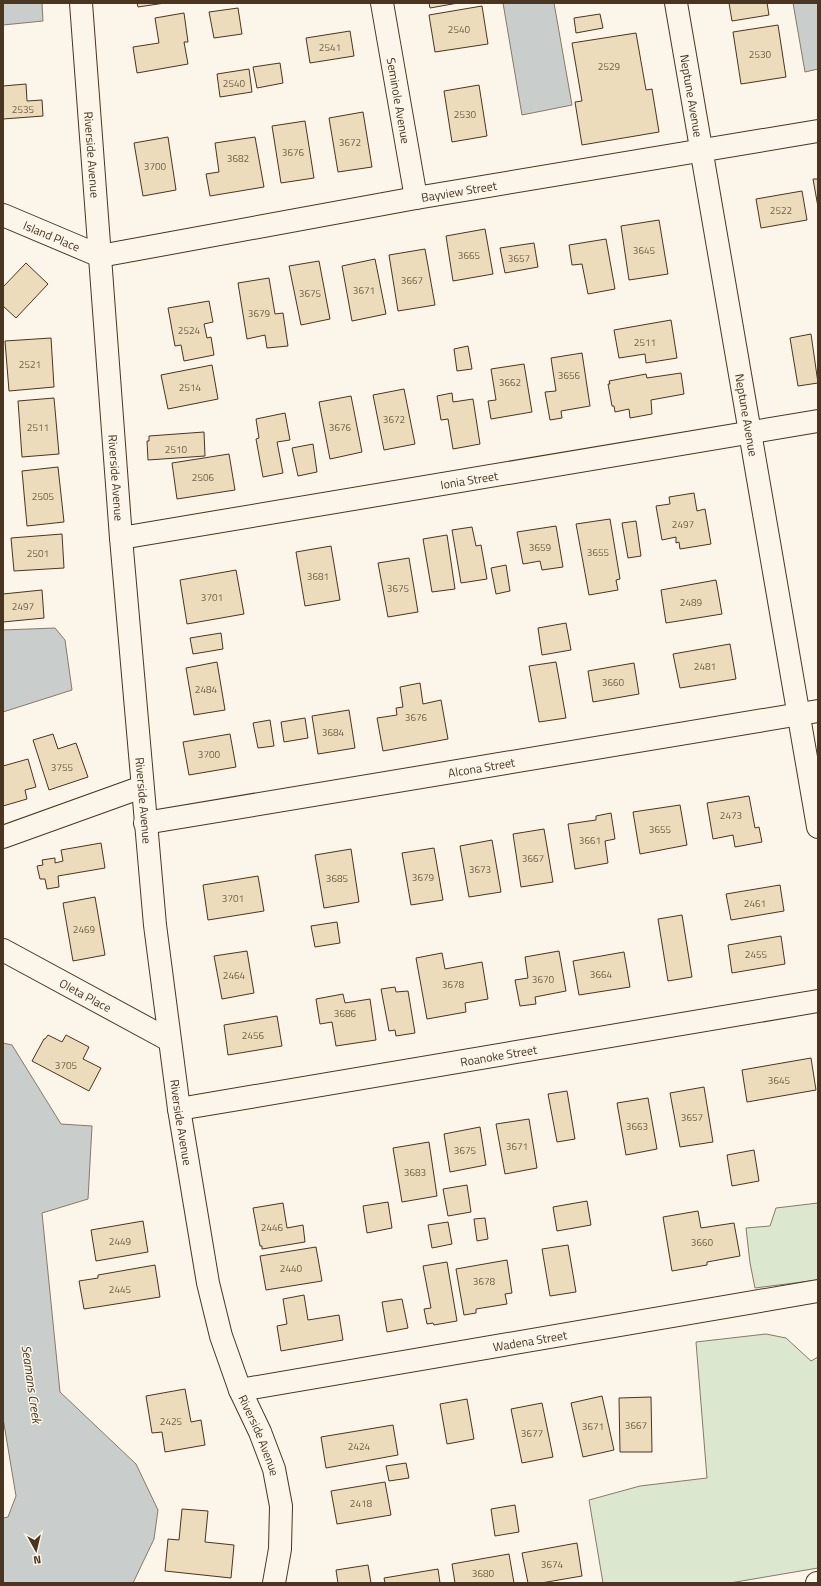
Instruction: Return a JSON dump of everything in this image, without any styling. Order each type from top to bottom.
[{"type":"street","name":"Riverside Avenue","points":[[81,3],[121,538],[145,823],[155,925],[169,1040],[208,1283],[221,1336],[240,1390],[260,1432],[274,1469],[281,1506],[280,1549],[274,1583]]},
{"type":"street","name":"Seminole Avenue","points":[[382,3],[416,198]]},
{"type":"street","name":"Neptune Avenue","points":[[676,3],[751,432],[808,712],[818,827]]},
{"type":"street","name":"Bayview Street","points":[[100,256],[416,198],[818,131]]},
{"type":"street","name":"Island Place","points":[[3,215],[100,256]]},
{"type":"street","name":"Ionia Street","points":[[121,538],[818,421]]},
{"type":"street","name":"Alcona Street","points":[[145,823],[808,712]]},
{"type":"street","points":[[3,837],[142,787]]},
{"type":"street","name":"Oleta Place","points":[[3,950],[169,1040]]},
{"type":"street","name":"Roanoke Street","points":[[179,1109],[818,1001]]},
{"type":"street","name":"Wadena Street","points":[[240,1390],[818,1291]]},
{"type":"green space","points":[[818,1203],[818,1280],[755,1288],[750,1263],[746,1228],[770,1226],[776,1208]]},
{"type":"green space","points":[[766,1334],[786,1338],[811,1361],[818,1357],[818,1568],[730,1583],[603,1583],[589,1500],[640,1486],[707,1478],[696,1342]]},
{"type":"water","points":[[3,3],[42,3],[43,21],[3,25]]},
{"type":"water","points":[[503,3],[554,3],[572,105],[522,115]]},
{"type":"water","points":[[793,3],[818,3],[818,69],[805,72]]},
{"type":"water","points":[[55,628],[65,640],[72,690],[3,712],[3,630]]},
{"type":"water","name":"Seamans Creek","points":[[3,1043],[12,1045],[61,1124],[92,1126],[88,1199],[42,1213],[60,1392],[136,1464],[158,1510],[154,1539],[133,1583],[3,1583],[3,1518],[8,1517],[16,1496],[3,1418]]},
{"type":"building","points":[[137,3],[165,3],[138,7]]},
{"type":"building","points":[[429,3],[458,3],[430,8]]},
{"type":"building","points":[[729,3],[767,3],[769,15],[732,21]]},
{"type":"building","points":[[482,6],[488,44],[435,52],[429,15]]},
{"type":"building","points":[[238,8],[242,34],[214,38],[209,12]]},
{"type":"building","points":[[184,13],[188,42],[184,42],[188,64],[137,73],[133,47],[159,43],[155,18]]},
{"type":"building","points":[[600,14],[603,28],[576,33],[574,18]]},
{"type":"building","points":[[778,25],[786,77],[741,84],[733,32]]},
{"type":"building","points":[[350,31],[354,56],[310,63],[306,38]]},
{"type":"building","points":[[636,33],[646,90],[652,89],[659,132],[582,145],[575,102],[582,101],[572,43]]},
{"type":"building","points":[[280,63],[283,83],[257,88],[253,67]]},
{"type":"building","points":[[249,69],[252,92],[220,97],[217,74]]},
{"type":"building","points":[[26,84],[27,101],[42,100],[43,116],[3,119],[3,86]]},
{"type":"building","points":[[479,85],[487,136],[452,142],[444,91]]},
{"type":"building","points":[[363,112],[372,167],[338,172],[329,118]]},
{"type":"building","points":[[305,121],[314,178],[281,183],[272,126]]},
{"type":"building","points":[[168,137],[176,190],[143,196],[134,143]]},
{"type":"building","points":[[255,137],[264,187],[210,196],[206,174],[219,172],[215,143]]},
{"type":"building","points":[[813,179],[818,179],[818,207]]},
{"type":"building","points":[[802,191],[807,220],[761,228],[756,199]]},
{"type":"building","points":[[659,220],[668,274],[629,280],[621,226]]},
{"type":"building","points":[[485,229],[493,274],[453,281],[446,236]]},
{"type":"building","points":[[606,239],[615,289],[588,294],[582,264],[572,265],[569,245]]},
{"type":"building","points":[[534,243],[538,267],[505,273],[500,248]]},
{"type":"building","points":[[425,249],[435,305],[398,311],[389,255]]},
{"type":"building","points":[[375,259],[386,314],[352,321],[342,266]]},
{"type":"building","points":[[319,261],[330,319],[301,325],[289,266]]},
{"type":"building","points":[[26,263],[48,284],[16,318],[3,306],[3,287]]},
{"type":"building","points":[[269,278],[275,314],[283,313],[288,346],[267,348],[265,335],[247,339],[238,283]]},
{"type":"building","points":[[209,301],[213,322],[204,324],[207,338],[211,337],[214,355],[184,361],[181,345],[175,346],[168,308]]},
{"type":"building","points":[[671,320],[677,358],[646,363],[645,354],[619,358],[614,330]]},
{"type":"building","points":[[811,334],[818,383],[798,386],[790,338]]},
{"type":"building","points":[[51,338],[54,387],[9,391],[5,341]]},
{"type":"building","points":[[468,346],[472,369],[457,371],[454,349]]},
{"type":"building","points":[[582,353],[590,406],[561,411],[562,418],[550,420],[545,392],[556,391],[551,358]]},
{"type":"building","points":[[524,364],[532,412],[491,419],[488,401],[496,400],[491,369]]},
{"type":"building","points":[[212,365],[218,399],[168,409],[161,375]]},
{"type":"building","points":[[681,373],[684,394],[651,400],[652,414],[630,418],[629,409],[615,412],[614,406],[612,406],[608,384],[610,384],[609,381],[646,374],[647,378]]},
{"type":"building","points":[[404,389],[415,444],[384,450],[373,395]]},
{"type":"building","points":[[452,393],[453,402],[473,399],[480,444],[453,449],[448,419],[441,420],[437,396]]},
{"type":"building","points":[[351,396],[362,452],[330,459],[319,402]]},
{"type":"building","points":[[54,398],[59,454],[22,457],[18,401]]},
{"type":"building","points":[[285,413],[290,440],[277,442],[283,473],[263,477],[256,439],[259,438],[256,419]]},
{"type":"building","points":[[204,432],[205,456],[148,460],[147,441],[149,441],[149,436]]},
{"type":"building","points":[[313,444],[317,472],[298,476],[292,448]]},
{"type":"building","points":[[229,454],[235,490],[177,499],[172,463]]},
{"type":"building","points":[[58,467],[64,522],[27,526],[22,471]]},
{"type":"building","points":[[694,493],[697,511],[705,509],[711,544],[680,549],[679,542],[676,543],[676,537],[662,540],[656,506],[670,504],[669,497]]},
{"type":"building","points":[[610,519],[620,579],[616,580],[618,590],[589,595],[576,524]]},
{"type":"building","points":[[636,521],[641,556],[628,558],[622,523]]},
{"type":"building","points":[[556,526],[563,567],[542,570],[540,561],[523,564],[517,532]]},
{"type":"building","points":[[472,527],[476,546],[481,545],[487,579],[461,583],[452,530]]},
{"type":"building","points":[[62,534],[64,568],[14,571],[11,538]]},
{"type":"building","points":[[447,535],[455,589],[432,592],[423,539]]},
{"type":"building","points":[[331,546],[340,600],[305,606],[296,552]]},
{"type":"building","points":[[409,558],[418,612],[388,617],[378,563]]},
{"type":"building","points":[[506,565],[510,591],[496,594],[491,568]]},
{"type":"building","points":[[236,570],[244,614],[187,624],[180,580]]},
{"type":"building","points":[[716,580],[722,614],[666,623],[661,590]]},
{"type":"building","points":[[42,590],[44,618],[3,622],[3,594]]},
{"type":"building","points":[[566,623],[571,650],[542,655],[538,628]]},
{"type":"building","points":[[221,633],[223,649],[193,654],[190,638]]},
{"type":"building","points":[[730,644],[736,679],[680,688],[673,654]]},
{"type":"building","points":[[217,662],[225,710],[194,715],[186,668]]},
{"type":"building","points":[[556,662],[566,718],[539,722],[529,666]]},
{"type":"building","points":[[634,663],[639,694],[593,702],[588,671]]},
{"type":"building","points":[[420,683],[423,704],[441,700],[448,739],[383,751],[377,718],[397,715],[396,708],[403,707],[400,687]]},
{"type":"building","points":[[349,710],[355,748],[318,754],[312,716]]},
{"type":"building","points":[[305,718],[308,738],[284,742],[281,722]]},
{"type":"building","points":[[270,720],[274,746],[258,748],[253,723]]},
{"type":"building","points":[[53,734],[58,749],[76,743],[88,777],[49,790],[33,740]]},
{"type":"building","points":[[230,734],[236,767],[189,775],[183,742]]},
{"type":"building","points":[[28,759],[36,787],[25,790],[27,799],[3,806],[3,766]]},
{"type":"building","points":[[749,796],[755,828],[759,827],[762,842],[735,847],[733,835],[713,839],[707,803]]},
{"type":"building","points":[[680,805],[687,845],[640,854],[633,812]]},
{"type":"building","points":[[611,813],[615,839],[605,841],[608,863],[575,869],[568,824],[596,820],[596,816]]},
{"type":"building","points":[[544,829],[553,882],[521,887],[513,834]]},
{"type":"building","points":[[492,840],[501,892],[469,897],[460,846]]},
{"type":"building","points":[[101,843],[105,868],[58,876],[59,887],[47,889],[45,879],[40,879],[37,866],[43,865],[42,860],[55,858],[55,863],[63,861],[61,850]]},
{"type":"building","points":[[434,848],[443,900],[411,905],[402,853]]},
{"type":"building","points":[[351,849],[359,902],[324,908],[315,855]]},
{"type":"building","points":[[258,876],[264,911],[208,920],[203,885]]},
{"type":"building","points":[[780,885],[784,911],[731,920],[726,894]]},
{"type":"building","points":[[95,897],[105,955],[73,961],[63,903]]},
{"type":"building","points":[[682,915],[692,977],[668,981],[658,919]]},
{"type":"building","points":[[337,922],[340,943],[315,947],[311,926]]},
{"type":"building","points":[[781,936],[785,964],[732,973],[728,945]]},
{"type":"building","points":[[247,951],[254,993],[222,999],[214,956]]},
{"type":"building","points":[[559,951],[566,991],[535,997],[536,1004],[520,1006],[515,980],[528,978],[525,957]]},
{"type":"building","points":[[624,952],[630,987],[579,995],[573,961]]},
{"type":"building","points":[[442,953],[445,969],[482,962],[488,999],[465,1003],[466,1012],[427,1019],[416,958]]},
{"type":"building","points":[[395,987],[396,992],[408,991],[415,1033],[396,1036],[395,1030],[389,1031],[381,989]]},
{"type":"building","points":[[343,994],[345,1003],[370,999],[376,1040],[336,1046],[332,1022],[320,1024],[316,999]]},
{"type":"building","points":[[277,1016],[282,1046],[228,1055],[224,1025]]},
{"type":"building","points":[[48,1035],[62,1042],[66,1035],[89,1047],[83,1059],[101,1068],[89,1091],[32,1061],[44,1039]]},
{"type":"building","points":[[811,1058],[816,1090],[747,1102],[742,1070]]},
{"type":"building","points":[[704,1087],[713,1142],[680,1147],[670,1093]]},
{"type":"building","points":[[567,1091],[575,1139],[557,1142],[548,1094]]},
{"type":"building","points":[[648,1098],[657,1149],[626,1155],[617,1103]]},
{"type":"building","points":[[529,1119],[537,1168],[505,1174],[496,1124]]},
{"type":"building","points":[[480,1127],[486,1165],[450,1172],[444,1134]]},
{"type":"building","points":[[429,1142],[437,1196],[402,1202],[393,1148]]},
{"type":"building","points":[[754,1150],[759,1181],[732,1186],[727,1155]]},
{"type":"building","points":[[467,1185],[471,1212],[448,1216],[443,1189]]},
{"type":"building","points":[[587,1201],[591,1225],[557,1231],[553,1207]]},
{"type":"building","points":[[388,1202],[392,1228],[367,1233],[363,1206]]},
{"type":"building","points":[[283,1203],[287,1228],[303,1225],[305,1242],[262,1249],[262,1246],[260,1246],[253,1208]]},
{"type":"building","points":[[698,1211],[701,1228],[734,1223],[740,1256],[707,1262],[707,1265],[672,1271],[663,1217]]},
{"type":"building","points":[[485,1218],[488,1239],[477,1241],[474,1219]]},
{"type":"building","points":[[143,1221],[148,1252],[96,1261],[91,1230]]},
{"type":"building","points":[[448,1222],[452,1244],[432,1248],[428,1225]]},
{"type":"building","points":[[568,1245],[576,1292],[550,1296],[542,1249]]},
{"type":"building","points":[[316,1247],[322,1281],[266,1290],[260,1256]]},
{"type":"building","points":[[507,1260],[512,1293],[505,1294],[507,1304],[476,1309],[476,1313],[464,1315],[456,1269]]},
{"type":"building","points":[[447,1262],[457,1321],[434,1325],[433,1323],[427,1324],[424,1309],[431,1308],[423,1266]]},
{"type":"building","points":[[155,1265],[160,1297],[84,1309],[79,1281],[98,1278],[98,1275]]},
{"type":"building","points":[[304,1295],[308,1320],[339,1315],[343,1340],[281,1351],[277,1326],[287,1324],[283,1299]]},
{"type":"building","points":[[402,1299],[408,1328],[387,1332],[382,1302]]},
{"type":"building","points":[[185,1389],[191,1422],[201,1420],[205,1445],[165,1452],[162,1432],[152,1433],[146,1396]]},
{"type":"building","points":[[602,1396],[614,1450],[583,1457],[571,1403]]},
{"type":"building","points":[[651,1397],[652,1452],[620,1452],[619,1398]]},
{"type":"building","points":[[467,1399],[474,1439],[447,1444],[440,1404]]},
{"type":"building","points":[[542,1403],[553,1457],[522,1463],[511,1409]]},
{"type":"building","points":[[393,1425],[398,1455],[326,1468],[321,1437]]},
{"type":"building","points":[[406,1463],[409,1478],[389,1481],[386,1466]]},
{"type":"building","points":[[385,1482],[391,1515],[337,1524],[331,1491]]},
{"type":"building","points":[[515,1505],[519,1532],[495,1536],[491,1509]]},
{"type":"building","points":[[182,1509],[208,1511],[205,1542],[234,1545],[231,1578],[165,1571],[168,1539],[179,1540]]},
{"type":"building","points":[[577,1543],[582,1576],[541,1583],[528,1583],[522,1553]]},
{"type":"building","points":[[509,1554],[514,1583],[455,1583],[452,1564]]},
{"type":"building","points":[[368,1565],[371,1583],[338,1583],[336,1570]]},
{"type":"building","points":[[438,1569],[440,1583],[385,1583],[384,1578]]}]
